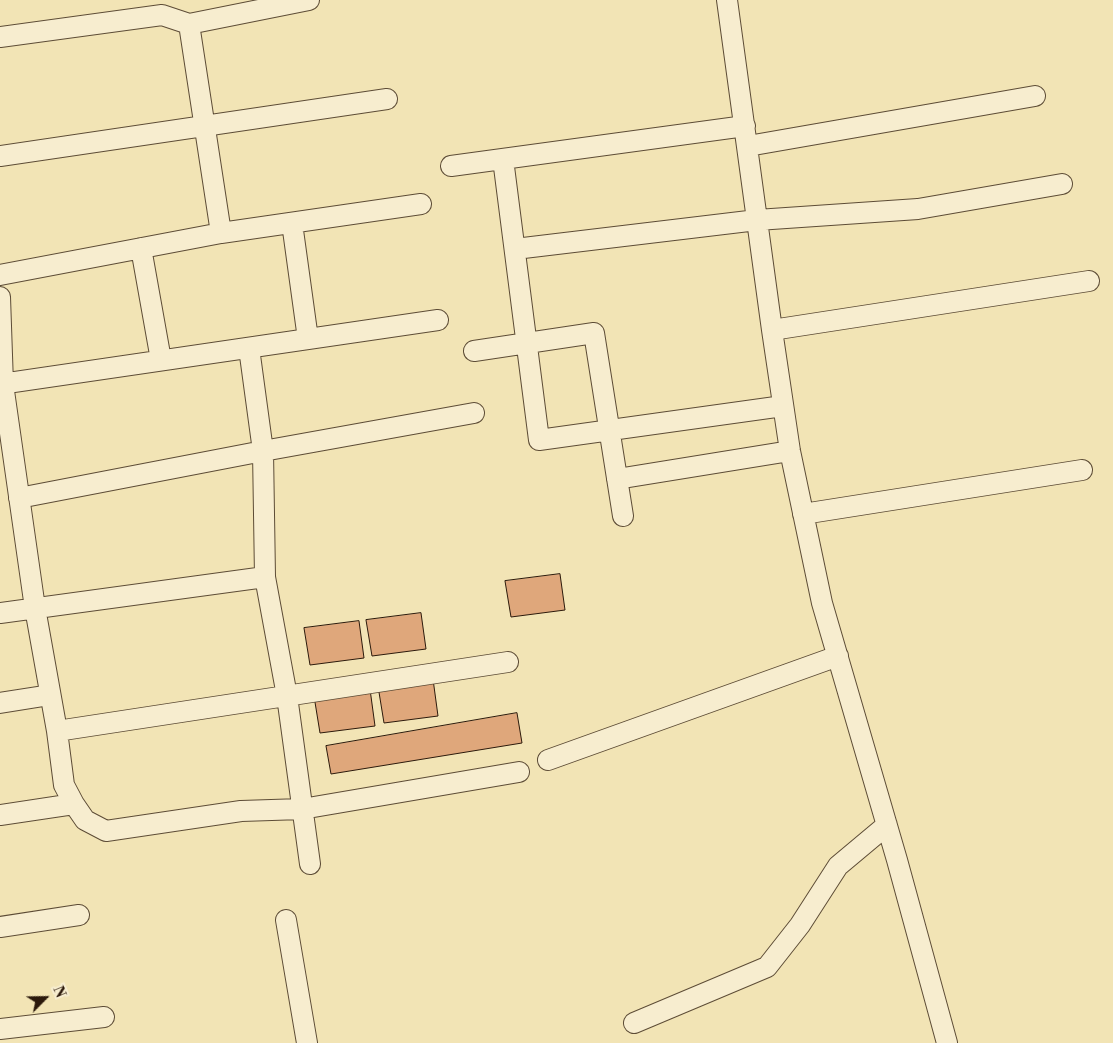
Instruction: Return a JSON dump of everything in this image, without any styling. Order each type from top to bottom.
[{"type":"street","points":[[0,37],[162,15],[189,24],[309,0]]},
{"type":"street","points":[[727,0],[782,406],[822,603],[887,824],[947,1043]]},
{"type":"street","points":[[189,24],[221,233]]},
{"type":"street","points":[[748,146],[1035,96]]},
{"type":"street","points":[[0,156],[387,99]]},
{"type":"street","points":[[451,166],[745,126]]},
{"type":"street","points":[[503,159],[538,440],[782,406]]},
{"type":"street","points":[[514,249],[757,220],[918,209],[1062,184]]},
{"type":"street","points":[[0,274],[221,233],[421,204]]},
{"type":"street","points":[[292,223],[308,339]]},
{"type":"street","points":[[141,248],[161,360]]},
{"type":"street","points":[[772,330],[1089,281]]},
{"type":"street","points":[[0,297],[2,384],[35,608],[57,732],[64,786],[86,820],[106,831],[241,811],[302,809],[519,772]]},
{"type":"street","points":[[2,384],[438,320]]},
{"type":"street","points":[[474,351],[594,333],[623,516]]},
{"type":"street","points":[[250,348],[263,451],[265,577],[287,696],[310,864]]},
{"type":"street","points":[[19,498],[474,413]]},
{"type":"street","points":[[618,479],[790,451]]},
{"type":"street","points":[[804,514],[1082,470]]},
{"type":"street","points":[[0,613],[265,577]]},
{"type":"street","points":[[548,760],[838,656]]},
{"type":"street","points":[[57,732],[508,662]]},
{"type":"street","points":[[0,703],[50,695]]},
{"type":"street","points":[[0,815],[74,804]]},
{"type":"street","points":[[634,1023],[768,967],[800,925],[838,866],[887,824]]},
{"type":"street","points":[[0,927],[79,916]]},
{"type":"street","points":[[286,920],[307,1043]]},
{"type":"street","points":[[0,1029],[104,1017]]},
{"type":"building","points":[[560,574],[565,610],[511,617],[505,581]]},
{"type":"building","points":[[421,613],[426,649],[372,656],[366,620]]},
{"type":"building","points":[[359,621],[364,658],[310,665],[304,628]]},
{"type":"building","points":[[433,679],[438,716],[384,723],[378,686]]},
{"type":"building","points":[[370,689],[375,726],[320,733],[314,696]]},
{"type":"building","points":[[517,713],[522,743],[331,774],[326,746]]}]
